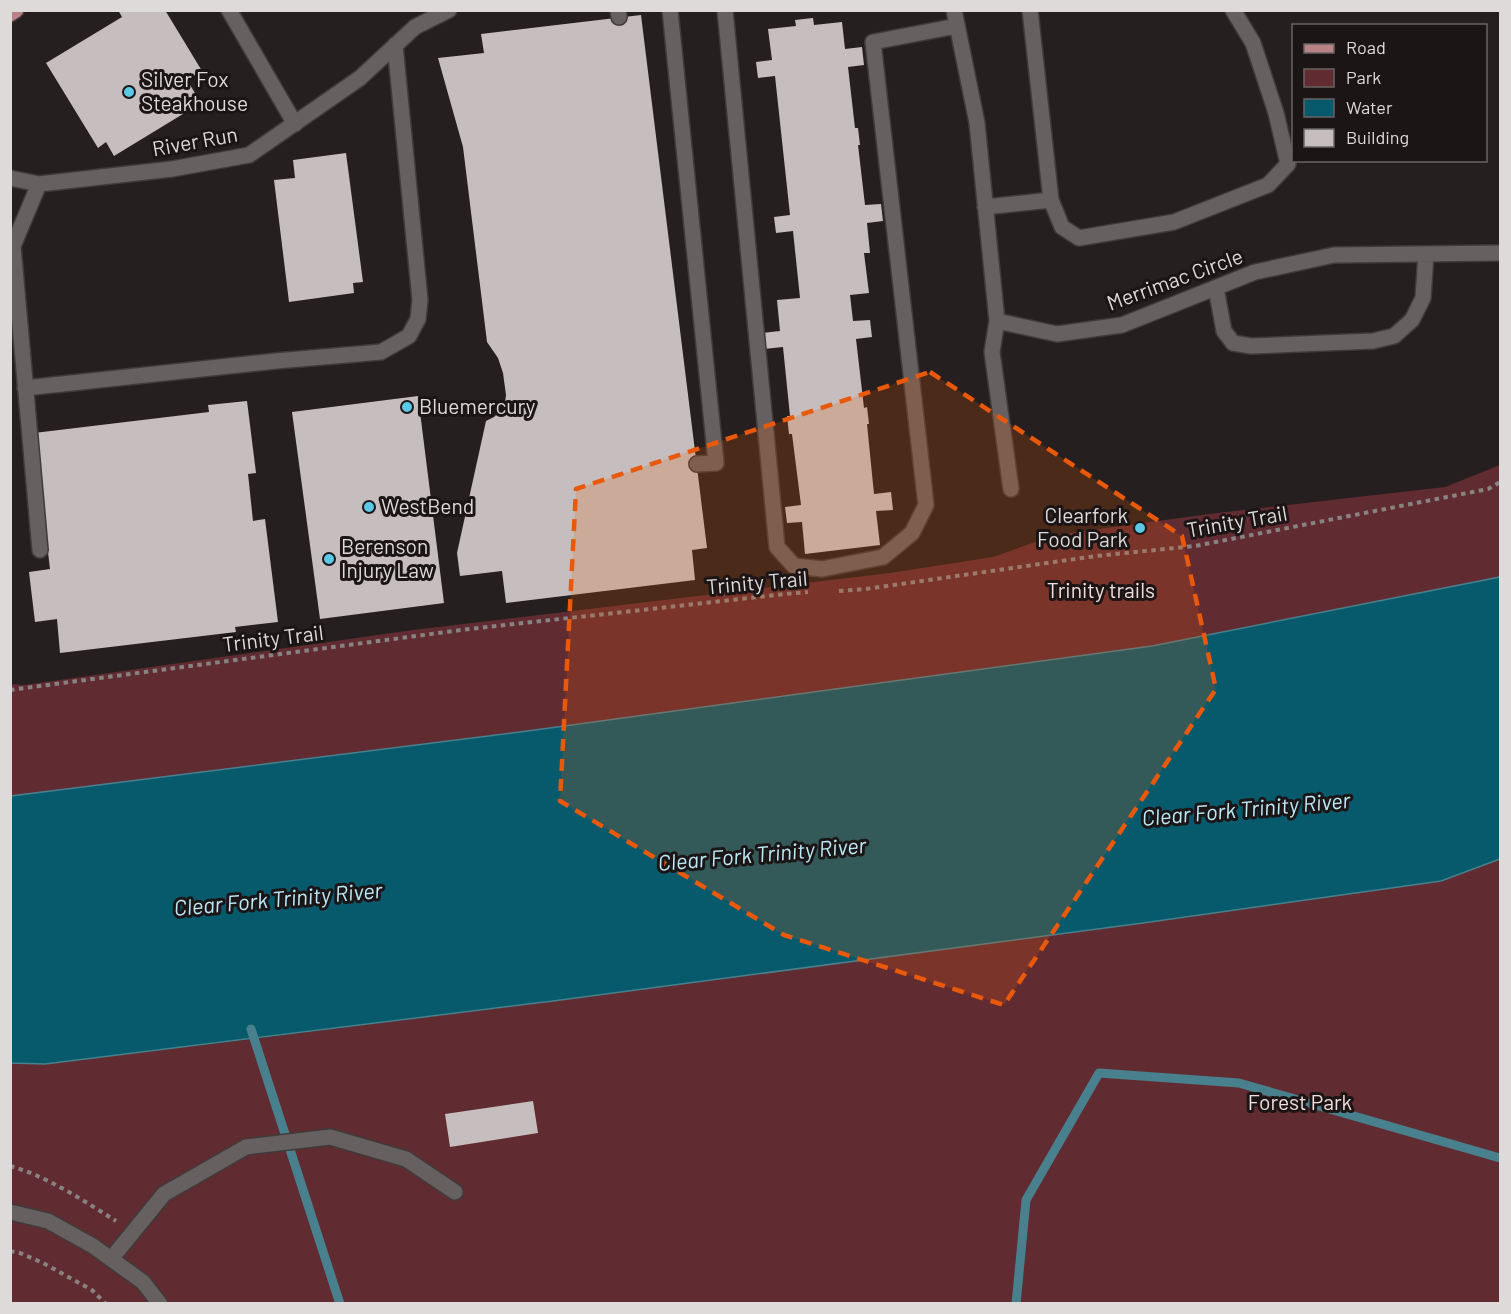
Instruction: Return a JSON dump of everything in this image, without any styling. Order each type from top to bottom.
[{"type":"main road","points":[[10,14],[16,10]]},
{"type":"street","points":[[229,10],[295,124]]},
{"type":"street","name":"River Run","points":[[10,178],[39,184],[172,169],[249,155],[360,78],[415,27],[449,10]]},
{"type":"street","points":[[670,10],[716,463],[697,464]]},
{"type":"street","points":[[725,10],[777,547],[794,566],[822,569],[883,557],[912,533],[926,505],[873,42],[957,26]]},
{"type":"street","points":[[954,10],[977,123],[998,321],[992,352],[1011,489]]},
{"type":"street","points":[[1030,10],[1051,200],[1062,227],[1079,238],[1174,222],[1268,185],[1288,164],[1253,43],[1233,10]]},
{"type":"street","points":[[25,388],[381,352],[409,336],[418,319],[420,300],[395,45]]},
{"type":"street","points":[[39,184],[13,246],[40,550]]},
{"type":"street","points":[[985,207],[1051,200]]},
{"type":"street","name":"Merrimac Circle","points":[[998,321],[1057,334],[1122,325],[1255,272],[1334,255],[1500,253]]},
{"type":"street","points":[[1216,288],[1224,331],[1233,344],[1251,346],[1373,341],[1394,336],[1412,320],[1423,298],[1426,254]]},
{"type":"street","points":[[111,1259],[164,1194],[246,1147],[330,1137],[406,1159],[455,1192]]},
{"type":"street","points":[[10,1212],[48,1221],[93,1246],[142,1282],[160,1304]]},
{"type":"path","name":"Trinity Trail","points":[[832,591],[866,590],[1096,556],[1195,546],[1488,489],[1500,482]]},
{"type":"path","name":"Trinity Trail","points":[[10,690],[461,630],[808,592]]},
{"type":"path","points":[[10,1166],[73,1194],[132,1233]]},
{"type":"path","points":[[10,1251],[43,1263],[92,1290],[106,1304]]},
{"type":"highlighted area","points":[[930,372],[1182,536],[1216,689],[1004,1005],[784,935],[560,801],[576,489]]},
{"type":"green space","name":"Trinity trails","points":[[1500,465],[1500,577],[1152,646],[535,730],[11,796],[10,684],[24,685],[413,630],[890,573],[993,557],[1055,535],[1209,514],[1445,487]]},
{"type":"green space","name":"Forest Park","points":[[1500,856],[1500,1303],[11,1304],[11,1063],[45,1064],[253,1039],[1143,923],[1382,889]]},
{"type":"water","name":"Clear Fork Trinity River","points":[[1500,577],[1500,859],[1441,881],[553,1001],[45,1064],[11,1063],[11,796],[535,730],[1152,646]]},
{"type":"building","name":"Silver Fox Steakhouse","points":[[118,10],[165,10],[202,71],[187,80],[201,103],[114,156],[106,142],[98,148],[46,63],[122,17]]},
{"type":"building","points":[[641,15],[707,548],[692,550],[695,580],[506,603],[502,571],[460,576],[457,553],[486,421],[501,410],[506,395],[498,358],[487,342],[463,147],[438,58],[484,53],[481,34]]},
{"type":"building","points":[[813,18],[814,25],[842,22],[845,49],[862,47],[864,65],[848,67],[855,128],[858,128],[865,205],[881,204],[883,221],[867,223],[870,253],[864,253],[869,293],[850,295],[853,321],[870,320],[872,337],[856,339],[864,408],[867,407],[869,424],[867,424],[874,494],[891,492],[893,510],[876,511],[880,545],[805,554],[802,522],[787,523],[785,507],[801,505],[792,434],[789,434],[787,416],[790,416],[783,347],[764,349],[762,333],[780,331],[777,300],[800,298],[793,231],[776,233],[774,217],[790,215],[775,76],[758,78],[756,62],[772,60],[768,29],[796,26],[795,20]]},
{"type":"building","points":[[346,153],[363,282],[353,283],[354,293],[289,302],[274,180],[295,178],[293,160]]},
{"type":"building","name":"WestBend","points":[[418,396],[444,603],[320,619],[292,412]]},
{"type":"building","points":[[247,401],[256,473],[248,474],[253,521],[265,519],[278,622],[235,627],[236,632],[60,653],[57,619],[35,622],[29,572],[50,569],[34,433],[209,412],[208,405]]},
{"type":"building","points":[[533,1101],[538,1133],[450,1147],[445,1114]]},
{"type":"waterway","points":[[251,1029],[340,1304]]},
{"type":"waterway","points":[[1016,1304],[1026,1200],[1099,1073],[1239,1083],[1500,1158]]},
{"type":"place","name":"Silver Fox Steakhouse","points":[[129,92]]},
{"type":"place","name":"Bluemercury","points":[[407,407]]},
{"type":"place","name":"WestBend","points":[[369,507]]},
{"type":"place","name":"Clearfork Food Park","points":[[1140,528]]},
{"type":"place","name":"Berenson Injury Law","points":[[329,559]]}]
